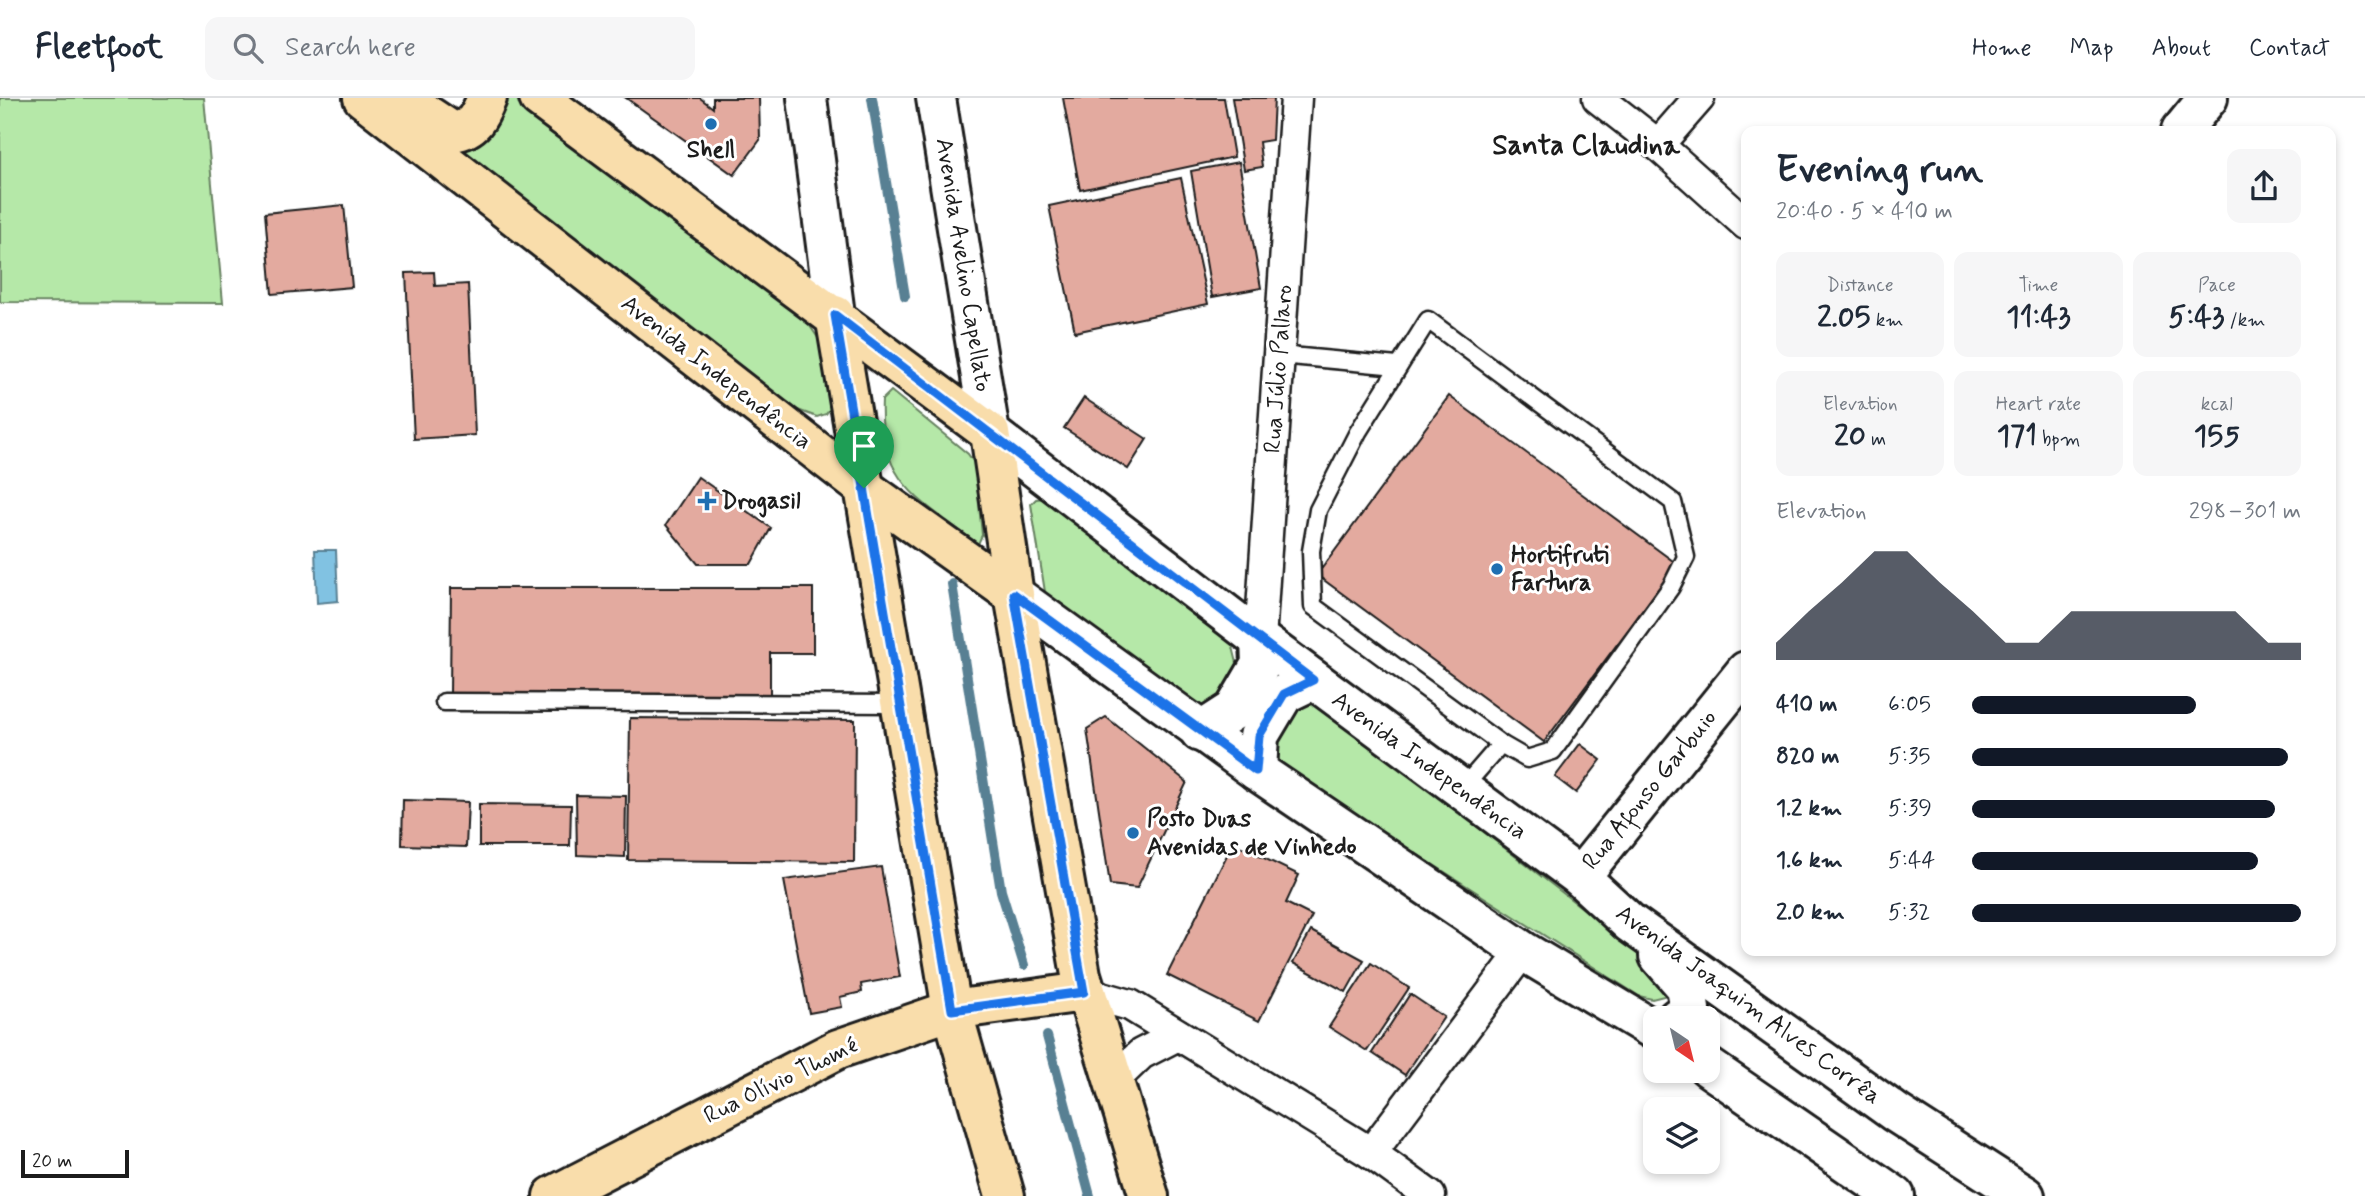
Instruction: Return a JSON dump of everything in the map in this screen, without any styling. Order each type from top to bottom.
[{"type":"main road","name":"Avenida Independência","points":[[363,98],[864,488],[1014,594],[1200,732],[1523,951]]},
{"type":"main road","points":[[401,98],[453,132],[467,130],[478,118],[487,98]]},
{"type":"main road","name":"Avenida Independência","points":[[539,98],[835,315],[1313,680],[1580,877]]},
{"type":"main road","points":[[807,98],[835,315],[903,704],[952,1010],[1005,1196]]},
{"type":"main road","name":"Avenida Avelino Capellato","points":[[936,98],[990,433]]},
{"type":"main road","points":[[2185,126],[2208,98]]},
{"type":"main road","points":[[990,433],[1014,594],[1084,992],[1149,1196]]},
{"type":"main road","points":[[1200,732],[1234,710],[1261,664],[1260,640]]},
{"type":"main road","name":"Rua Afonso Garbuio","points":[[1580,877],[1741,677]]},
{"type":"main road","points":[[1256,771],[1259,736],[1284,694],[1313,680]]},
{"type":"main road","name":"Avenida Joaquim Alves Corrêa","points":[[1580,877],[1630,923],[1896,1113],[2025,1196]]},
{"type":"main road","points":[[1630,923],[1686,987],[1689,1006]]},
{"type":"main road","points":[[1523,951],[1643,1019]]},
{"type":"main road","name":"Rua Olívio Thomé","points":[[554,1196],[838,1049],[952,1010],[1084,992]]},
{"type":"main road","points":[[1720,1075],[1895,1196]]},
{"type":"street","name":"Rua Júlio Pallaro","points":[[1260,640],[1296,98]]},
{"type":"street","points":[[1598,98],[1658,145],[1741,220]]},
{"type":"street","points":[[1658,145],[1699,98]]},
{"type":"street","points":[[1371,1153],[1523,951]]},
{"type":"street","name":"Rua Olívio Thomé","points":[[1084,992],[1130,1005],[1371,1153],[1430,1196]]},
{"type":"street","points":[[1113,1081],[1141,1054],[1178,1035]]},
{"type":"lane","points":[[1428,320],[1673,502],[1686,557],[1671,587],[1553,751],[1527,759],[1501,744],[1313,606],[1311,551],[1318,510],[1358,432],[1397,366],[1428,320]]},
{"type":"lane","points":[[1280,355],[1397,366]]},
{"type":"lane","points":[[444,702],[903,704]]},
{"type":"lane","points":[[1461,790],[1501,744]]},
{"type":"green space","points":[[0,98],[204,98],[223,303],[0,302]]},
{"type":"green space","points":[[505,98],[517,98],[799,310],[829,354],[836,401],[826,414],[817,417],[795,409],[455,150]]},
{"type":"green space","points":[[891,391],[968,454],[975,464],[982,535],[978,544],[921,501],[895,470],[887,451],[883,428],[882,400]]},
{"type":"green space","points":[[1045,498],[1231,639],[1237,663],[1234,692],[1198,713],[1066,614],[1045,592],[1031,504],[1036,499]]},
{"type":"green space","points":[[1316,702],[1666,973],[1670,984],[1664,996],[1652,999],[1639,996],[1274,763],[1281,713],[1292,703]]},
{"type":"water","points":[[315,550],[336,550],[338,601],[317,603]]},
{"type":"building","name":"Shell","points":[[626,98],[700,98],[713,108],[713,98],[759,98],[760,140],[734,175]]},
{"type":"building","points":[[1063,98],[1224,98],[1234,157],[1080,190]]},
{"type":"building","points":[[1232,98],[1274,98],[1272,140],[1259,142],[1262,167],[1244,170]]},
{"type":"building","points":[[1239,162],[1261,288],[1212,297],[1191,171]]},
{"type":"building","points":[[1181,178],[1208,304],[1075,332],[1049,206]]},
{"type":"building","points":[[344,205],[352,287],[272,294],[265,213]]},
{"type":"building","points":[[434,272],[435,286],[468,284],[475,435],[414,439],[406,273]]},
{"type":"building","name":"Hortifruti Fartura","points":[[1449,396],[1677,564],[1544,742],[1317,575]]},
{"type":"building","points":[[1084,398],[1147,439],[1128,469],[1064,428]]},
{"type":"building","name":"Drogasil","points":[[698,477],[771,528],[751,564],[698,564],[666,525]]},
{"type":"building","points":[[451,588],[813,588],[813,653],[770,653],[770,696],[450,696]]},
{"type":"building","name":"Posto Duas Avenidas de Vinhedo","points":[[1106,717],[1187,782],[1137,888],[1110,885],[1087,729]]},
{"type":"building","points":[[630,718],[855,720],[854,862],[628,860]]},
{"type":"building","points":[[1580,744],[1601,760],[1576,793],[1555,777]]},
{"type":"building","points":[[576,795],[626,796],[625,857],[577,855]]},
{"type":"building","points":[[403,800],[468,802],[466,847],[402,845]]},
{"type":"building","points":[[479,804],[571,805],[570,846],[479,846]]},
{"type":"building","points":[[1233,843],[1299,875],[1286,903],[1312,916],[1259,1021],[1167,975]]},
{"type":"building","points":[[881,867],[900,977],[861,984],[862,992],[840,997],[842,1007],[809,1013],[784,880]]},
{"type":"building","points":[[1311,931],[1364,960],[1346,992],[1293,963]]},
{"type":"building","points":[[1371,963],[1409,988],[1367,1051],[1329,1027]]},
{"type":"building","points":[[1410,994],[1444,1017],[1405,1075],[1372,1053]]},
{"type":"waterway","points":[[872,98],[905,296]]},
{"type":"waterway","points":[[952,584],[1001,891],[1024,965]]},
{"type":"waterway","points":[[1047,1036],[1090,1196]]},
{"type":"place","name":"Shell","points":[[711,124]]},
{"type":"place","name":"Drogasil","points":[[707,501]]},
{"type":"place","name":"Hortifruti Fartura","points":[[1497,569]]},
{"type":"place","name":"Posto Duas Avenidas de Vinhedo","points":[[1133,833]]},
{"type":"district","name":"Santa Claudina","points":[[1586,146]]},
{"type":"route","points":[[835,315],[1313,680],[1284,694],[1259,736],[1256,771],[1014,594],[1084,992],[952,1010],[903,704],[864,488],[835,315]]}]
